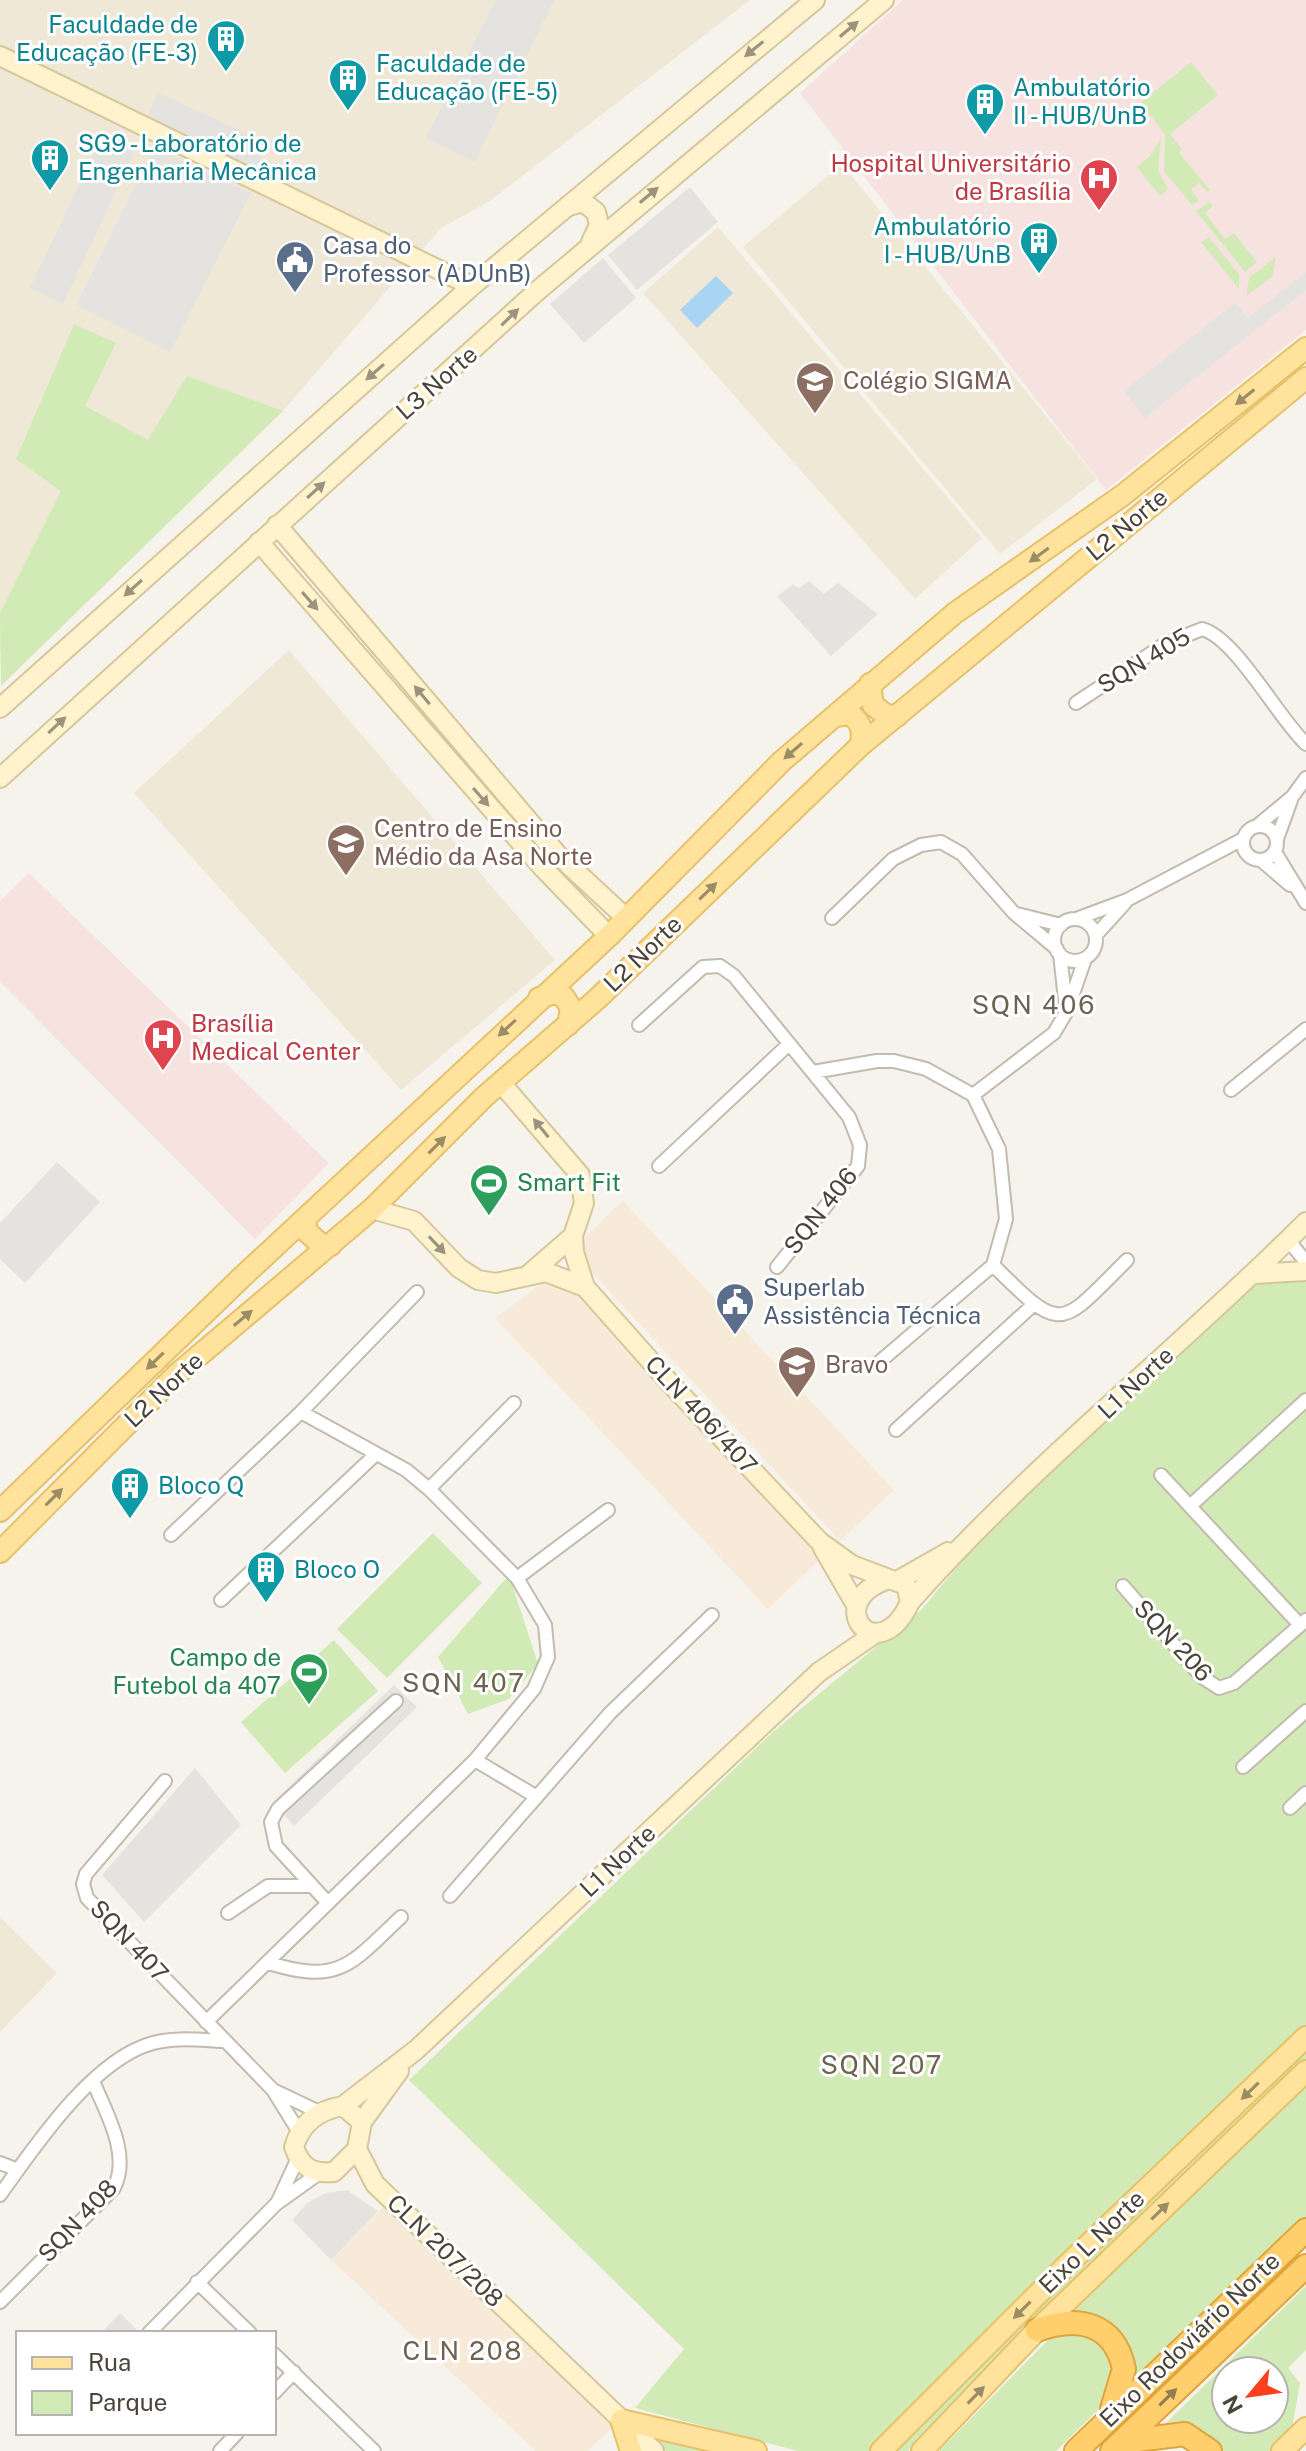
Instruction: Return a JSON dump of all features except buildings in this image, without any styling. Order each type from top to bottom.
[{"type":"highway","name":"Eixo Rodoviário Norte","points":[[1076,2451],[1110,2414],[1306,2230]]},
{"type":"highway","name":"Eixo Rodoviário Norte","points":[[1116,2447],[1306,2266]]},
{"type":"highway","points":[[1037,2330],[1058,2323],[1079,2321],[1109,2339],[1124,2369],[1110,2414]]},
{"type":"highway","points":[[1116,2447],[1185,2434],[1210,2451]]},
{"type":"main road","name":"L2 Norte","points":[[0,1511],[539,998],[609,936],[782,761],[955,613],[1123,495],[1306,348]]},
{"type":"main road","name":"L2 Norte","points":[[0,1552],[176,1375],[372,1209],[501,1083],[568,1025],[861,745],[1306,378]]},
{"type":"main road","points":[[870,684],[873,705],[886,715],[897,716]]},
{"type":"main road","points":[[835,716],[850,714],[855,718],[863,733],[861,745]]},
{"type":"main road","points":[[539,998],[555,993],[564,997],[571,1008],[568,1025]]},
{"type":"main road","points":[[305,1219],[312,1238],[322,1245],[331,1245]]},
{"type":"main road","name":"Eixo L Norte","points":[[881,2451],[1067,2265],[1306,2037]]},
{"type":"main road","name":"Eixo L Norte","points":[[922,2451],[1037,2330],[1306,2071]]},
{"type":"main road","points":[[621,2420],[631,2451]]},
{"type":"main road","points":[[621,2420],[756,2451]]},
{"type":"main road","points":[[1282,2451],[1306,2428]]},
{"type":"street","name":"L3 Norte","points":[[2,703],[472,286],[815,0]]},
{"type":"street","name":"L3 Norte","points":[[0,778],[589,245],[884,0]]},
{"type":"street","points":[[0,56],[472,286]]},
{"type":"street","points":[[564,208],[583,202],[596,212],[599,225],[589,245]]},
{"type":"street","points":[[277,525],[557,854],[626,918]]},
{"type":"street","points":[[259,542],[543,868],[609,936]]},
{"type":"street","name":"SQN 405","points":[[1076,703],[1165,644],[1202,629],[1211,632],[1230,649],[1306,744]]},
{"type":"street","points":[[1014,913],[1061,925],[1127,900],[1203,860],[1244,846],[1257,826],[1292,797],[1306,778]]},
{"type":"street","points":[[1262,861],[1276,846],[1292,797]]},
{"type":"street","points":[[1257,826],[1273,831],[1276,846],[1296,890]]},
{"type":"street","points":[[832,918],[893,859],[934,842],[962,854],[1014,913],[1067,959],[1085,959]]},
{"type":"street","points":[[1244,846],[1296,890],[1306,903]]},
{"type":"street","points":[[973,1095],[1054,1033],[1067,1011],[1085,959],[1092,953],[1096,935],[1127,900]]},
{"type":"street","points":[[1076,919],[1092,927],[1096,935]]},
{"type":"street","points":[[1061,925],[1054,941],[1067,1011]]},
{"type":"street","name":"SQN 406","points":[[639,1025],[703,967],[714,965],[734,976],[849,1117],[861,1156],[858,1166],[777,1267]]},
{"type":"street","points":[[1231,1090],[1306,1029]]},
{"type":"street","points":[[659,1166],[789,1044]]},
{"type":"street","points":[[813,1072],[894,1061],[940,1075],[973,1095],[993,1131],[1005,1185],[1006,1219],[993,1265],[877,1364]]},
{"type":"street","points":[[501,1083],[580,1175],[584,1203],[573,1236],[576,1263],[585,1287]]},
{"type":"street","points":[[372,1209],[414,1221],[459,1268],[478,1280],[496,1283],[528,1275],[562,1275],[585,1287]]},
{"type":"street","name":"L1 Norte","points":[[910,1602],[964,1542],[1254,1274],[1306,1222]]},
{"type":"street","points":[[528,1275],[573,1236]]},
{"type":"street","points":[[1288,1240],[1306,1262]]},
{"type":"street","points":[[993,1265],[1033,1305],[1055,1315],[1073,1311],[1127,1260]]},
{"type":"street","points":[[1254,1274],[1306,1271]]},
{"type":"street","name":"CLN 406/407","points":[[585,1287],[669,1382],[820,1542],[852,1565],[893,1580]]},
{"type":"street","points":[[171,1535],[301,1412],[417,1292]]},
{"type":"street","points":[[896,1430],[1033,1305]]},
{"type":"street","points":[[1190,1506],[1306,1400]]},
{"type":"street","points":[[429,1489],[514,1403]]},
{"type":"street","points":[[206,2022],[475,1760],[534,1689],[546,1666],[545,1625],[517,1578],[429,1489],[376,1454],[301,1412]]},
{"type":"street","points":[[221,1600],[376,1454]]},
{"type":"street","name":"SQN 206","points":[[1123,1586],[1202,1677],[1219,1688],[1234,1683],[1303,1622],[1161,1475]]},
{"type":"street","points":[[517,1578],[608,1510]]},
{"type":"street","name":"CLN 406/407","points":[[820,1542],[856,1614]]},
{"type":"street","name":"L1 Norte","points":[[893,1580],[964,1542]]},
{"type":"street","points":[[893,1580],[906,1585],[910,1602],[895,1625],[873,1635],[863,1631],[856,1614],[865,1591],[893,1580]]},
{"type":"street","name":"L1 Norte","points":[[819,1672],[856,1614]]},
{"type":"street","points":[[450,1896],[610,1713],[712,1615]]},
{"type":"street","name":"L1 Norte","points":[[343,2106],[416,2050],[819,1672],[873,1635]]},
{"type":"street","points":[[328,1903],[273,1842],[270,1829],[274,1813],[396,1701]]},
{"type":"street","points":[[1243,1767],[1306,1711]]},
{"type":"street","points":[[475,1760],[537,1797]]},
{"type":"street","name":"SQN 407","points":[[165,1781],[86,1874],[83,1884],[92,1907],[273,2090]]},
{"type":"street","points":[[1290,1808],[1306,1793]]},
{"type":"street","points":[[228,1913],[268,1886],[310,1886]]},
{"type":"street","points":[[269,1963],[299,1972],[338,1970],[354,1961],[401,1917]]},
{"type":"street","points":[[0,2195],[93,2081],[129,2053],[151,2043],[180,2039],[222,2041]]},
{"type":"street","name":"L1 Norte","points":[[362,2122],[416,2050]]},
{"type":"street","name":"SQN 408","points":[[0,2302],[114,2188],[121,2174],[110,2121],[93,2081]]},
{"type":"street","points":[[273,2090],[319,2112]]},
{"type":"street","points":[[273,2090],[299,2132]]},
{"type":"street","points":[[151,2331],[276,2204],[326,2173],[357,2149],[362,2122],[343,2106],[319,2112],[299,2132],[294,2147],[306,2168],[326,2173]]},
{"type":"street","name":"CLN 207/208","points":[[357,2149],[375,2184],[654,2451]]},
{"type":"street","points":[[276,2204],[298,2158]]},
{"type":"street","points":[[0,2163],[18,2170]]},
{"type":"street","name":"CLN 207/208","points":[[326,2173],[375,2184]]},
{"type":"street","points":[[197,2282],[248,2331]]},
{"type":"street","points":[[276,2356],[374,2451]]},
{"type":"street","points":[[276,2391],[294,2372]]},
{"type":"street","points":[[220,2451],[235,2435]]},
{"type":"shaded area","points":[[0,0],[750,0],[490,201],[441,228],[283,411],[0,651]]},
{"type":"shaded area","points":[[496,0],[554,0],[475,162],[426,138]]},
{"type":"shaded area","name":"Hospital Universitário de Brasília","points":[[903,0],[1306,0],[1306,330],[1106,490],[800,93]]},
{"type":"shaded area","points":[[157,92],[267,143],[256,169],[148,117]]},
{"type":"shaded area","points":[[102,137],[134,152],[63,304],[30,288]]},
{"type":"shaded area","points":[[154,148],[251,193],[170,352],[76,305]]},
{"type":"shaded area","points":[[842,164],[1097,479],[1000,554],[743,247]]},
{"type":"shaded area","points":[[690,187],[718,222],[637,290],[608,255]]},
{"type":"shaded area","name":"Colégio SIGMA","points":[[718,227],[982,538],[915,599],[643,293]]},
{"type":"shaded area","points":[[603,258],[636,298],[584,343],[550,304]]},
{"type":"shaded area","points":[[1306,272],[1306,290],[1145,418],[1124,391],[1235,303],[1248,318]]},
{"type":"shaded area","points":[[809,581],[824,594],[838,583],[878,614],[831,656],[777,596],[793,584],[799,588]]},
{"type":"shaded area","name":"Centro de Ensino Médio da Asa Norte","points":[[289,650],[555,960],[401,1090],[134,793]]},
{"type":"shaded area","name":"Brasília Medical Center","points":[[29,873],[329,1163],[255,1239],[0,982],[0,901]]},
{"type":"shaded area","points":[[57,1162],[100,1202],[25,1283],[0,1259],[0,1223]]},
{"type":"shaded area","points":[[623,1201],[894,1490],[840,1541],[587,1267],[579,1243]]},
{"type":"shaded area","points":[[551,1277],[572,1286],[823,1556],[768,1609],[495,1318]]},
{"type":"shaded area","points":[[394,1685],[417,1707],[294,1826],[273,1802]]},
{"type":"shaded area","points":[[195,1768],[241,1825],[144,1922],[102,1875]]},
{"type":"shaded area","points":[[0,1917],[57,1973],[0,2032]]},
{"type":"shaded area","points":[[347,2190],[378,2211],[331,2260],[292,2220],[307,2203],[326,2193]]},
{"type":"shaded area","points":[[385,2205],[613,2427],[588,2451],[536,2451],[331,2260]]},
{"type":"shaded area","points":[[120,2313],[138,2331],[103,2331]]},
{"type":"green space","points":[[1191,62],[1218,95],[1170,134],[1182,149],[1179,153],[1210,190],[1207,192],[1199,183],[1191,189],[1199,201],[1192,205],[1164,171],[1165,134],[1140,103]]},
{"type":"green space","points":[[1161,138],[1158,170],[1168,189],[1160,196],[1137,167],[1150,156]]},
{"type":"green space","points":[[1209,202],[1213,206],[1205,213],[1225,239],[1234,233],[1257,262],[1245,272],[1196,211]]},
{"type":"green space","points":[[1209,237],[1239,274],[1239,289],[1201,242]]},
{"type":"green space","points":[[1276,257],[1273,276],[1246,296],[1249,278]]},
{"type":"green space","points":[[74,324],[116,343],[85,406],[148,440],[187,376],[283,411],[1,686],[0,613],[61,491],[16,459]]},
{"type":"green space","points":[[1306,1273],[1306,2030],[872,2451],[798,2451],[635,2408],[684,2349],[409,2080],[774,1731],[922,1609],[982,1537],[1257,1280]]},
{"type":"green space","points":[[433,1533],[482,1583],[387,1678],[337,1629]]},
{"type":"green space","points":[[509,1575],[538,1664],[509,1699],[468,1714],[438,1657]]},
{"type":"green space","name":"Campo de Futebol da 407","points":[[334,1640],[378,1691],[285,1773],[241,1722]]},
{"type":"green space","points":[[1306,2052],[1306,2061],[1203,2157],[908,2451],[893,2451],[968,2373]]},
{"type":"green space","points":[[1306,2085],[1306,2217],[1130,2388],[1133,2369],[1127,2343],[1108,2327],[1065,2314]]},
{"type":"green space","points":[[1306,2286],[1306,2350],[1290,2366],[1290,2355],[1236,2355]]},
{"type":"green space","points":[[1092,2331],[1118,2364],[1103,2405],[1056,2451],[939,2451],[1053,2335]]},
{"type":"green space","points":[[1290,2370],[1300,2383],[1290,2435]]},
{"type":"green space","points":[[1210,2380],[1210,2435],[1290,2435],[1273,2451],[1217,2451],[1160,2429]]},
{"type":"green space","points":[[644,2431],[729,2451],[665,2451]]},
{"type":"water","points":[[716,276],[733,293],[697,328],[680,310]]},
{"type":"place","name":"Faculdade de Educação (FE-3)","points":[[226,73]]},
{"type":"place","name":"Faculdade de Educação (FE-5)","points":[[348,112]]},
{"type":"place","name":"Ambulatório II - HUB/UnB","points":[[985,136]]},
{"type":"place","name":"SG9 - Laboratório de Engenharia Mecânica","points":[[50,192]]},
{"type":"place","name":"Hospital Universitário de Brasília","points":[[1099,212]]},
{"type":"place","name":"Ambulatório I - HUB/UnB","points":[[1039,275]]},
{"type":"place","name":"Casa do Professor (ADUnB)","points":[[295,294]]},
{"type":"place","name":"Colégio SIGMA","points":[[815,415]]},
{"type":"place","name":"Centro de Ensino Médio da Asa Norte","points":[[346,877]]},
{"type":"place","name":"Brasília Medical Center","points":[[163,1072]]},
{"type":"place","name":"Smart Fit","points":[[489,1217]]},
{"type":"place","name":"Superlab Assistência Técnica","points":[[735,1336]]},
{"type":"place","name":"Bravo","points":[[797,1399]]},
{"type":"place","name":"Bloco Q","points":[[130,1520]]},
{"type":"place","name":"Bloco O","points":[[266,1604]]},
{"type":"place","name":"Campo de Futebol da 407","points":[[309,1706]]},
{"type":"district","name":"SQN 406","points":[[1034,1005]]},
{"type":"district","name":"SQN 407","points":[[464,1683]]},
{"type":"district","name":"SQN 207","points":[[882,2065]]},
{"type":"district","name":"CLN 208","points":[[463,2351]]}]
